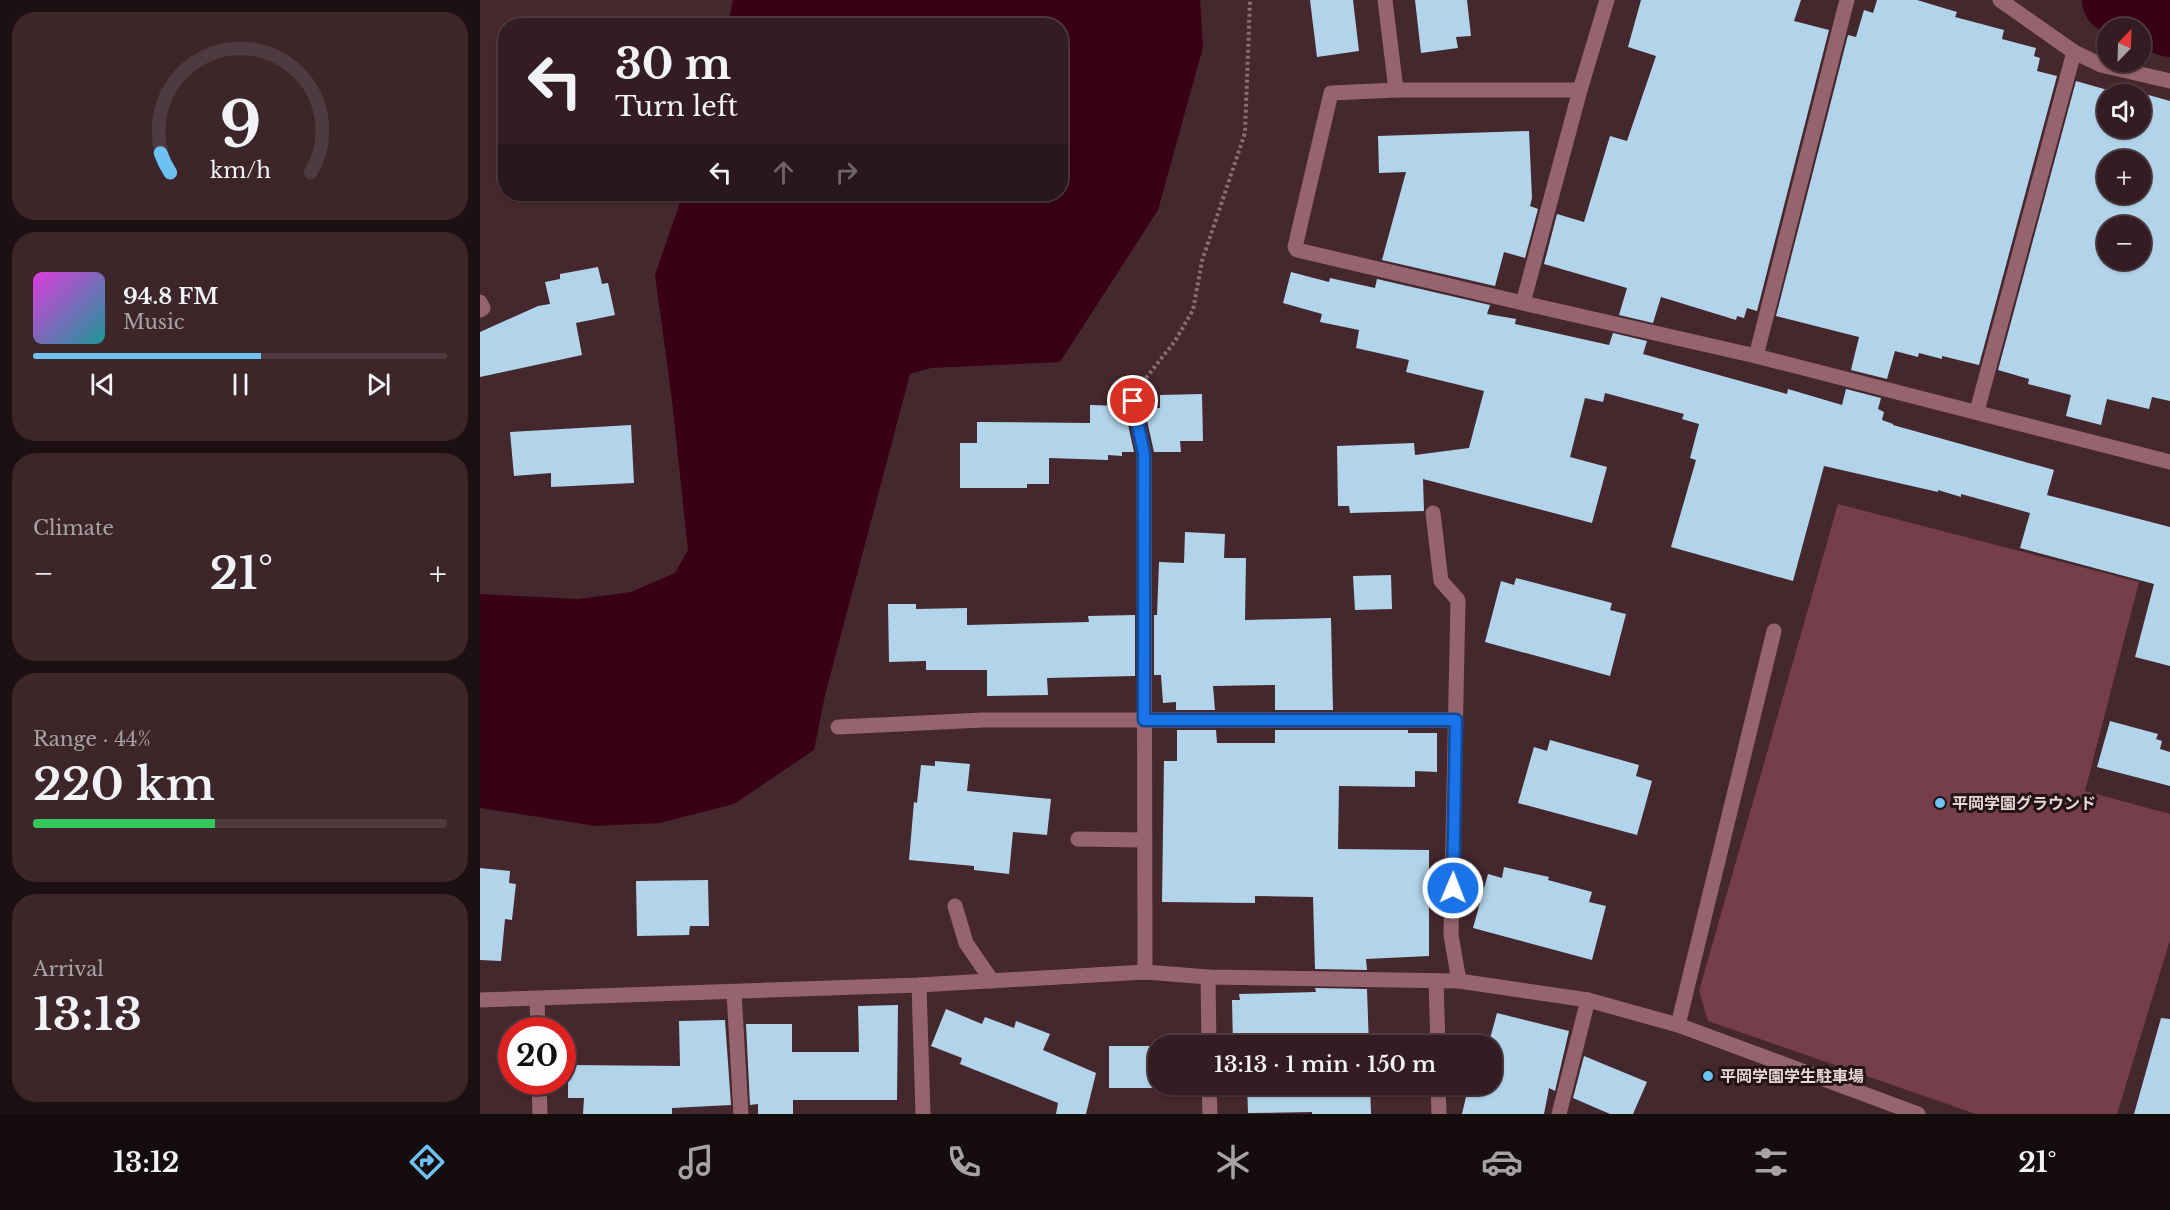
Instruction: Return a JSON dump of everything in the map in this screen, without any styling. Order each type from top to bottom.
[{"type":"street","points":[[1385,0],[1396,90]]},
{"type":"street","points":[[1523,303],[1580,90],[1607,0]]},
{"type":"street","points":[[1756,356],[1847,0]]},
{"type":"street","points":[[2000,0],[2074,52],[2101,65],[2170,81]]},
{"type":"street","points":[[1977,411],[2074,52]]},
{"type":"street","points":[[1580,90],[1396,90],[1330,93],[1295,247],[1297,250],[1756,356],[2170,462]]},
{"type":"street","points":[[1133,401],[1144,454],[1145,972]]},
{"type":"street","points":[[1433,513],[1441,581],[1458,600],[1451,935],[1459,981]]},
{"type":"street","points":[[1678,1025],[1774,631]]},
{"type":"street","points":[[838,727],[983,720],[1456,720]]},
{"type":"street","points":[[1078,839],[1144,840]]},
{"type":"street","points":[[955,906],[966,943],[992,981]]},
{"type":"street","points":[[480,1000],[919,985],[1145,972],[1208,977],[1459,981],[1588,1000],[1678,1025],[1918,1114]]},
{"type":"street","points":[[1208,977],[1209,1035]]},
{"type":"street","points":[[1437,981],[1438,1035]]},
{"type":"street","points":[[919,985],[923,1114]]},
{"type":"street","points":[[734,992],[741,1114]]},
{"type":"street","points":[[537,999],[538,1017]]},
{"type":"street","points":[[1558,1114],[1588,1000]]},
{"type":"street","points":[[539,1095],[540,1114]]},
{"type":"street","points":[[1209,1095],[1210,1114]]},
{"type":"street","points":[[1438,1095],[1439,1114]]},
{"type":"path","points":[[1133,401],[1152,369],[1175,341],[1193,310],[1202,261],[1245,133],[1250,0]]},
{"type":"shaded area","points":[[733,0],[1200,0],[1203,47],[1158,210],[1060,362],[931,368],[910,374],[825,695],[814,750],[734,804],[659,823],[596,826],[480,808],[480,594],[578,599],[631,592],[675,573],[688,550],[672,400],[655,275],[681,201],[1068,201],[1068,18],[729,18]]},
{"type":"shaded area","name":"平岡学園グラウンド","points":[[1838,504],[2139,582],[2085,791],[2170,814],[2170,940],[2117,1114],[1976,1114],[1708,1021],[1699,991]]},
{"type":"building","points":[[1310,0],[1353,0],[1359,51],[1317,57]]},
{"type":"building","points":[[1415,0],[1467,0],[1471,36],[1456,37],[1458,48],[1421,53]]},
{"type":"building","points":[[1641,0],[1801,0],[1794,21],[1829,30],[1757,311],[1747,308],[1744,318],[1737,316],[1736,320],[1661,297],[1653,323],[1619,315],[1627,288],[1544,264],[1557,214],[1584,222],[1610,136],[1627,141],[1656,56],[1628,47]]},
{"type":"building","points":[[1877,0],[1917,0],[1957,12],[1955,17],[2004,30],[2002,39],[2036,48],[2034,56],[2040,58],[2037,71],[2057,76],[1979,365],[1942,356],[1942,359],[1919,353],[1918,357],[1895,351],[1887,379],[1851,370],[1859,337],[1776,316],[1848,35],[1856,37],[1864,10],[1873,13]]},
{"type":"building","points":[[2076,81],[2097,87],[2097,138],[2151,138],[2151,96],[2170,101],[2170,401],[2152,397],[2149,409],[2107,399],[2101,425],[2066,416],[2071,395],[2028,384],[2029,379],[1998,370]]},
{"type":"building","points":[[1529,131],[1532,198],[1530,206],[1538,209],[1525,258],[1504,252],[1495,286],[1382,260],[1406,172],[1379,173],[1378,136]]},
{"type":"building","points":[[598,267],[602,284],[608,283],[615,315],[576,323],[582,355],[480,377],[480,332],[538,306],[550,304],[545,282],[560,279],[560,274]]},
{"type":"building","points":[[1291,272],[1329,282],[1330,278],[1375,288],[1377,279],[1490,305],[1487,314],[1516,319],[1515,324],[1609,345],[1613,333],[1647,341],[1643,354],[1787,394],[1788,389],[1842,405],[1846,389],[1881,398],[1878,409],[1884,412],[1882,420],[1893,425],[2054,470],[2047,495],[2170,527],[2170,666],[2135,657],[2154,584],[2020,548],[2030,513],[1961,494],[1961,497],[1824,466],[1793,581],[1671,547],[1696,460],[1690,458],[1699,424],[1682,419],[1684,414],[1605,393],[1603,402],[1585,398],[1570,457],[1607,467],[1592,523],[1423,479],[1424,511],[1350,513],[1349,506],[1338,506],[1337,446],[1414,443],[1415,455],[1469,448],[1484,391],[1406,372],[1409,360],[1356,348],[1359,330],[1320,322],[1322,314],[1283,303]]},
{"type":"building","points":[[1202,394],[1203,441],[1180,441],[1181,452],[1154,452],[1144,407],[1160,408],[1160,395]]},
{"type":"building","points":[[1090,405],[1124,406],[1134,452],[1122,452],[1122,456],[1108,455],[1108,460],[1049,458],[1049,484],[1027,484],[1027,488],[960,488],[960,443],[977,443],[977,422],[1090,423]]},
{"type":"building","points":[[631,425],[634,483],[551,487],[551,473],[514,476],[510,432]]},
{"type":"building","points":[[1185,532],[1225,534],[1224,558],[1246,558],[1245,620],[1331,618],[1333,710],[1275,710],[1275,685],[1213,686],[1215,710],[1176,710],[1176,702],[1163,703],[1161,675],[1154,675],[1154,615],[1157,615],[1159,562],[1184,563]]},
{"type":"building","points":[[1391,575],[1392,609],[1355,610],[1353,576]]},
{"type":"building","points":[[1516,578],[1612,603],[1610,610],[1626,614],[1610,676],[1485,642],[1501,581],[1514,585]]},
{"type":"building","points":[[888,604],[916,604],[916,609],[967,608],[967,625],[1089,622],[1088,616],[1135,615],[1135,676],[1047,678],[1048,695],[987,696],[987,670],[926,670],[926,661],[889,662]]},
{"type":"building","points":[[2110,721],[2158,734],[2156,739],[2162,741],[2160,749],[2170,752],[2170,786],[2097,767]]},
{"type":"building","points":[[1177,730],[1216,730],[1217,743],[1275,743],[1275,730],[1408,730],[1408,733],[1437,733],[1437,772],[1415,771],[1415,787],[1339,786],[1338,849],[1429,850],[1429,956],[1366,959],[1367,970],[1315,969],[1313,897],[1255,896],[1255,903],[1162,902],[1164,761],[1177,761]]},
{"type":"building","points":[[1550,740],[1639,765],[1636,776],[1652,781],[1637,835],[1518,803],[1534,747],[1547,751]]},
{"type":"building","points":[[935,761],[970,764],[967,791],[1051,799],[1047,835],[1013,832],[1009,874],[974,870],[974,866],[909,860],[914,802],[917,803],[921,765],[935,766]]},
{"type":"building","points":[[1504,867],[1549,877],[1548,880],[1592,892],[1589,902],[1606,906],[1592,960],[1473,928],[1488,874],[1502,878]]},
{"type":"building","points":[[480,868],[510,871],[509,883],[516,884],[512,920],[505,919],[501,961],[480,960]]},
{"type":"building","points":[[708,880],[709,926],[690,926],[689,935],[637,936],[636,881]]},
{"type":"building","points":[[1315,988],[1367,989],[1369,1035],[1233,1035],[1232,1000],[1240,1000],[1239,994],[1316,992]]},
{"type":"building","points":[[898,1005],[897,1100],[793,1100],[793,1114],[758,1114],[758,1104],[750,1105],[746,1024],[792,1024],[792,1052],[859,1052],[858,1006]]},
{"type":"building","points":[[946,1009],[982,1024],[985,1017],[1014,1028],[1016,1021],[1050,1034],[1043,1050],[1096,1073],[1086,1114],[1056,1114],[1058,1103],[960,1064],[962,1058],[931,1046]]},
{"type":"building","points":[[1497,1013],[1569,1031],[1555,1091],[1549,1088],[1544,1114],[1462,1114],[1466,1095],[1502,1095],[1502,1035],[1491,1035]]},
{"type":"building","points":[[2161,1018],[2170,1019],[2170,1114],[2134,1114]]},
{"type":"building","points":[[725,1020],[731,1105],[672,1108],[672,1114],[583,1114],[584,1098],[568,1098],[568,1095],[576,1095],[576,1065],[680,1066],[679,1021]]},
{"type":"building","points":[[1109,1046],[1148,1046],[1148,1088],[1109,1088]]},
{"type":"building","points":[[1584,1056],[1647,1082],[1633,1114],[1610,1114],[1573,1098]]},
{"type":"building","points":[[1247,1095],[1370,1095],[1371,1114],[1248,1113]]},
{"type":"waterway","points":[[2116,0],[2170,23]]},
{"type":"place","name":"平岡学園グラウンド","points":[[1940,803]]},
{"type":"place","name":"平岡学園学生駐車場","points":[[1708,1076]]},
{"type":"route","points":[[1133,401],[1144,454],[1144,720],[1456,720],[1453,888]]}]
